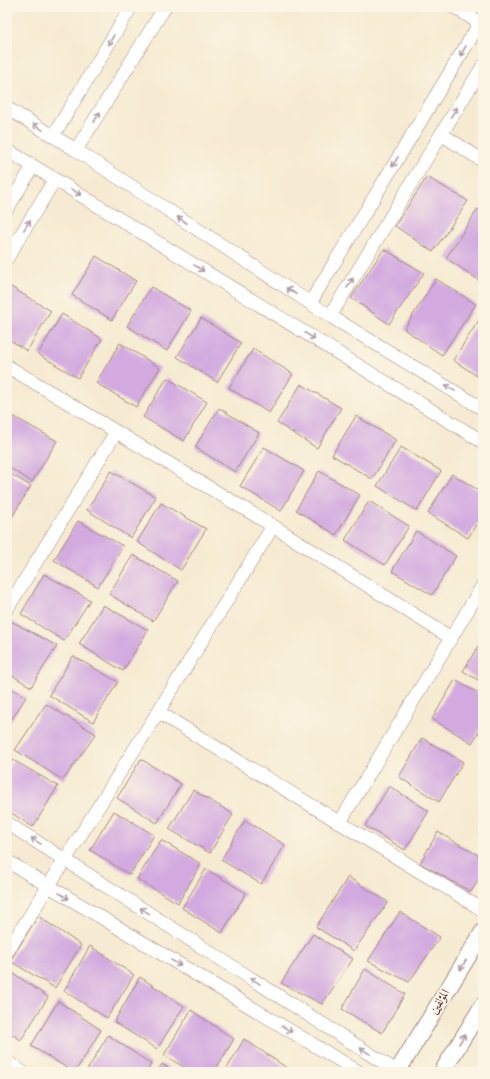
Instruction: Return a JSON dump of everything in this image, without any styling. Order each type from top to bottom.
[{"type":"street","points":[[53,136],[131,7]]},
{"type":"street","points":[[76,150],[165,7]]},
{"type":"street","points":[[310,303],[481,20],[454,7]]},
{"type":"street","points":[[330,316],[483,66]]},
{"type":"street","points":[[7,108],[76,150],[330,316],[483,408]]},
{"type":"street","points":[[441,134],[483,161]]},
{"type":"street","points":[[7,150],[483,442]]},
{"type":"street","points":[[7,208],[33,166]]},
{"type":"street","points":[[7,258],[55,180]]},
{"type":"street","points":[[7,366],[273,526],[451,638]]},
{"type":"street","points":[[7,609],[116,432]]},
{"type":"street","points":[[7,952],[273,526]]},
{"type":"street","points":[[340,822],[483,585]]},
{"type":"street","points":[[158,712],[483,910]]},
{"type":"street","points":[[7,823],[398,1072]]},
{"type":"street","points":[[7,861],[359,1072]]},
{"type":"street","name":"المؤلفين","points":[[398,1072],[483,932]]},
{"type":"street","points":[[442,1072],[483,1005]]},
{"type":"street","points":[[7,1062],[22,1072]]},
{"type":"building","points":[[427,177],[468,201],[433,252],[395,226]]},
{"type":"building","points":[[478,209],[483,212],[483,283],[446,258]]},
{"type":"building","points":[[384,249],[424,273],[389,324],[351,298]]},
{"type":"building","points":[[96,256],[136,281],[112,320],[72,295]]},
{"type":"building","points":[[436,279],[476,304],[442,355],[404,329]]},
{"type":"building","points":[[11,287],[51,311],[27,351],[7,338],[7,293]]},
{"type":"building","points":[[151,287],[191,311],[167,351],[127,326]]},
{"type":"building","points":[[62,314],[102,339],[78,378],[38,354]]},
{"type":"building","points":[[483,314],[483,380],[453,360]]},
{"type":"building","points":[[201,318],[241,343],[217,382],[177,357]]},
{"type":"building","points":[[120,343],[160,368],[136,407],[96,383]]},
{"type":"building","points":[[253,349],[293,374],[269,413],[229,388]]},
{"type":"building","points":[[167,378],[207,402],[184,441],[143,417]]},
{"type":"building","points":[[301,384],[341,408],[317,448],[277,423]]},
{"type":"building","points":[[219,408],[259,433],[235,472],[195,447]]},
{"type":"building","points":[[11,415],[57,441],[32,482],[7,466],[7,422]]},
{"type":"building","points":[[356,416],[396,440],[372,479],[332,455]]},
{"type":"building","points":[[264,447],[304,471],[281,511],[240,486]]},
{"type":"building","points":[[401,447],[441,471],[417,511],[377,486]]},
{"type":"building","points":[[111,471],[156,497],[131,538],[87,510]]},
{"type":"building","points":[[319,471],[360,495],[336,535],[296,510]]},
{"type":"building","points":[[7,472],[31,486],[7,525]]},
{"type":"building","points":[[452,474],[483,493],[483,513],[468,538],[428,513]]},
{"type":"building","points":[[369,501],[409,526],[385,565],[345,540]]},
{"type":"building","points":[[161,503],[206,529],[181,570],[137,542]]},
{"type":"building","points":[[78,521],[123,546],[98,587],[54,560]]},
{"type":"building","points":[[416,531],[456,556],[432,595],[392,571]]},
{"type":"building","points":[[133,555],[178,581],[153,621],[109,594]]},
{"type":"building","points":[[44,574],[90,600],[64,641],[21,614]]},
{"type":"building","points":[[103,605],[148,630],[123,671],[79,644]]},
{"type":"building","points":[[11,621],[57,646],[31,687],[7,672],[7,628]]},
{"type":"building","points":[[483,638],[483,683],[463,671]]},
{"type":"building","points":[[73,656],[118,682],[93,722],[49,695]]},
{"type":"building","points":[[455,680],[483,696],[483,725],[472,743],[432,719]]},
{"type":"building","points":[[7,686],[26,697],[7,727]]},
{"type":"building","points":[[46,704],[96,734],[63,780],[15,750]]},
{"type":"building","points":[[422,738],[463,762],[439,802],[399,777]]},
{"type":"building","points":[[141,759],[181,784],[157,823],[117,798]]},
{"type":"building","points":[[13,760],[58,786],[33,827],[7,810],[7,770]]},
{"type":"building","points":[[389,786],[429,811],[405,850],[365,826]]},
{"type":"building","points":[[193,790],[233,814],[210,853],[169,829]]},
{"type":"building","points":[[114,811],[154,835],[130,875],[90,850]]},
{"type":"building","points":[[245,820],[285,845],[261,884],[221,860]]},
{"type":"building","points":[[438,832],[483,858],[483,873],[471,892],[420,863]]},
{"type":"building","points":[[161,840],[201,864],[178,903],[137,879]]},
{"type":"building","points":[[206,869],[246,893],[222,933],[182,908]]},
{"type":"building","points":[[348,877],[388,902],[354,951],[316,927]]},
{"type":"building","points":[[400,912],[440,937],[409,982],[368,961]]},
{"type":"building","points":[[38,916],[81,945],[55,988],[10,961]]},
{"type":"building","points":[[313,934],[353,959],[322,1004],[281,983]]},
{"type":"building","points":[[90,946],[134,975],[107,1018],[64,991]]},
{"type":"building","points":[[7,969],[48,997],[21,1040],[7,1031]]},
{"type":"building","points":[[365,969],[405,994],[382,1033],[342,1009]]},
{"type":"building","points":[[140,977],[184,1006],[157,1049],[114,1022]]},
{"type":"building","points":[[58,1001],[101,1030],[75,1072],[31,1046]]},
{"type":"building","points":[[191,1010],[234,1039],[214,1072],[192,1072],[164,1055]]},
{"type":"building","points":[[108,1035],[151,1064],[147,1072],[86,1072]]},
{"type":"building","points":[[244,1039],[287,1068],[285,1072],[225,1072]]},
{"type":"building","points":[[162,1064],[174,1072],[157,1072]]}]
